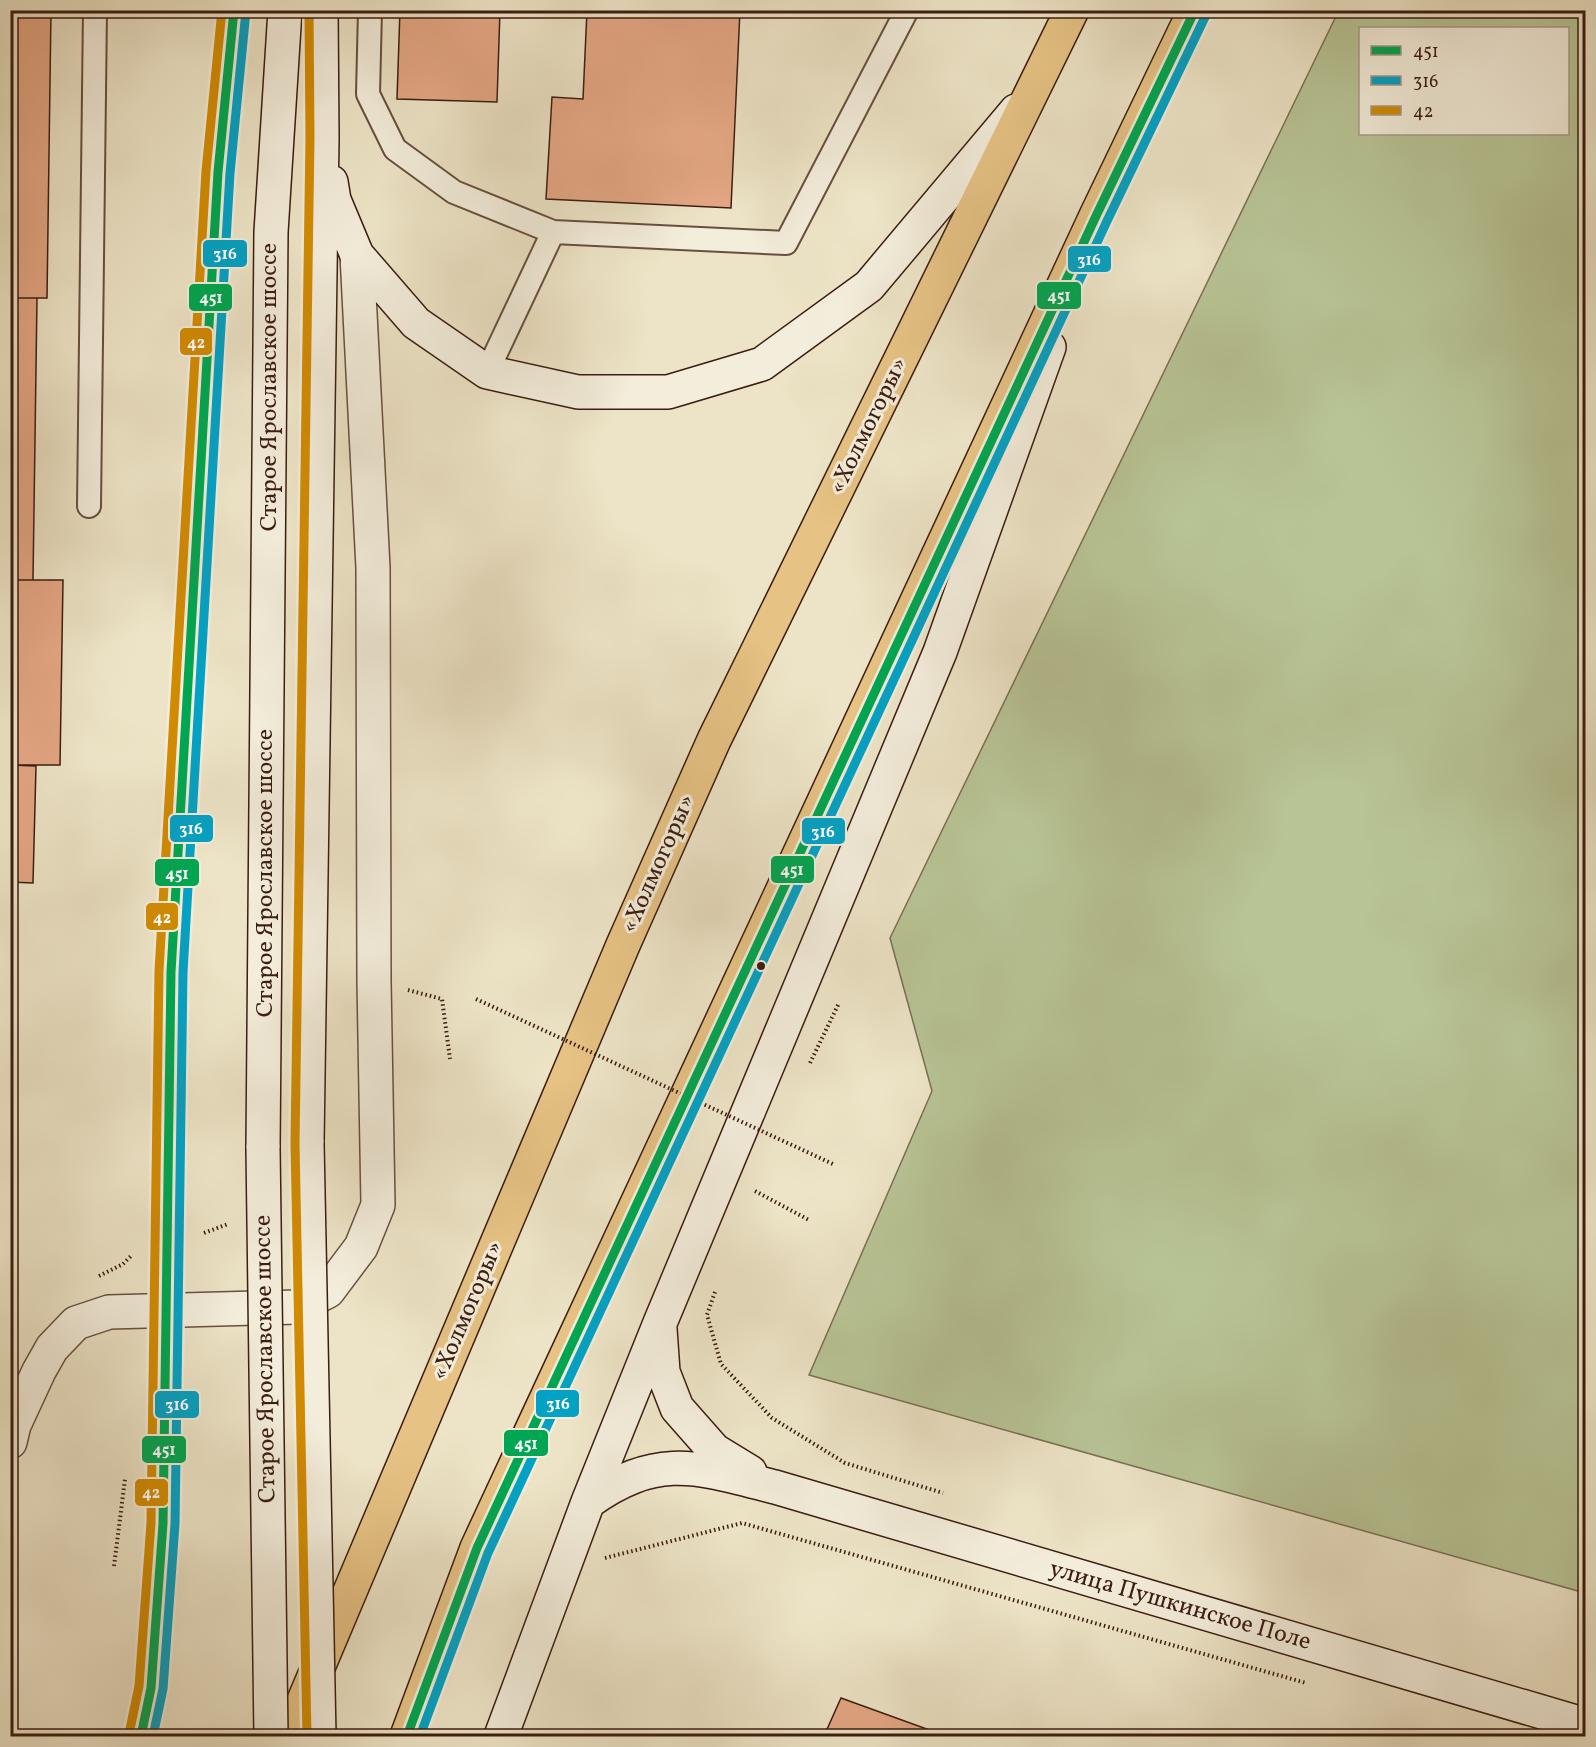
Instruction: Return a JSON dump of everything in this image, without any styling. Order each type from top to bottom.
[{"type":"highway","name":"«Холмогоры»","points":[[289,1737],[618,955],[714,740],[1072,10]]},
{"type":"highway","points":[[407,1737],[477,1548],[1096,216],[1195,10]]},
{"type":"main road","points":[[141,1737],[151,1688],[163,1524],[171,972],[218,172],[234,10]]},
{"type":"main road","name":"Старое Ярославское шоссе","points":[[272,1737],[264,1148],[271,232],[285,10]]},
{"type":"main road","name":"Старое Ярославское шоссе","points":[[319,1737],[308,1143],[322,138],[321,10]]},
{"type":"main road","points":[[322,138],[334,200],[357,255],[416,323],[487,372],[578,392],[668,392],[762,364],[869,286],[1036,87]]},
{"type":"main road","points":[[501,1737],[588,1502],[660,1323],[940,652],[1096,216]]},
{"type":"main road","points":[[10,1442],[14,1425],[43,1363],[52,1348],[76,1323],[109,1312],[297,1306],[328,1291],[361,1247],[378,1204],[374,981],[373,568],[357,255]]},
{"type":"main road","name":"улица Пушкинское Поле","points":[[660,1323],[663,1372],[677,1408],[714,1450],[775,1487]]},
{"type":"main road","name":"улица Пушкинское Поле","points":[[588,1502],[617,1482],[658,1469],[703,1469],[775,1487],[1586,1725]]},
{"type":"lane","points":[[89,506],[95,10]]},
{"type":"lane","points":[[370,10],[368,94],[395,149],[454,192],[553,232],[786,243],[907,10]]},
{"type":"lane","points":[[487,372],[553,232]]},
{"type":"path","points":[[476,999],[833,1164]]},
{"type":"path","points":[[748,1199],[752,1189],[809,1220]]},
{"type":"path","points":[[718,1283],[707,1315],[721,1364],[772,1418],[845,1463],[943,1493]]},
{"type":"path","points":[[598,1560],[742,1523],[1309,1684]]},
{"type":"green space","points":[[1339,10],[1585,11],[1585,1593],[809,1375],[932,1091],[890,938]]},
{"type":"building","points":[[10,10],[51,10],[47,298],[10,298]]},
{"type":"building","points":[[400,10],[500,10],[497,102],[397,99]]},
{"type":"building","points":[[587,10],[740,10],[731,208],[546,199],[552,97],[583,99]]},
{"type":"building","points":[[10,298],[37,298],[33,580],[11,580],[10,591]]},
{"type":"building","points":[[11,580],[63,580],[60,765],[10,765]]},
{"type":"building","points":[[10,765],[36,766],[33,883],[10,882]]},
{"type":"building","points":[[841,1698],[946,1736],[824,1736]]},
{"type":"transit line","name":"42","points":[[129,1734],[139,1686],[151,1523],[159,971],[206,171],[222,10]]},
{"type":"transit line","name":"451","points":[[141,1736],[151,1688],[163,1524],[171,972],[218,172],[234,10]]},
{"type":"transit line","name":"42","points":[[307,1736],[295,1143],[310,138],[309,10]]},
{"type":"transit line","name":"451","points":[[407,1736],[477,1548],[1096,216],[1195,10]]},
{"type":"transit line","name":"316","points":[[153,1736],[163,1689],[175,1524],[183,972],[230,173],[246,11]]},
{"type":"transit line","name":"316","points":[[420,1736],[488,1553],[1107,221],[1206,15]]}]
